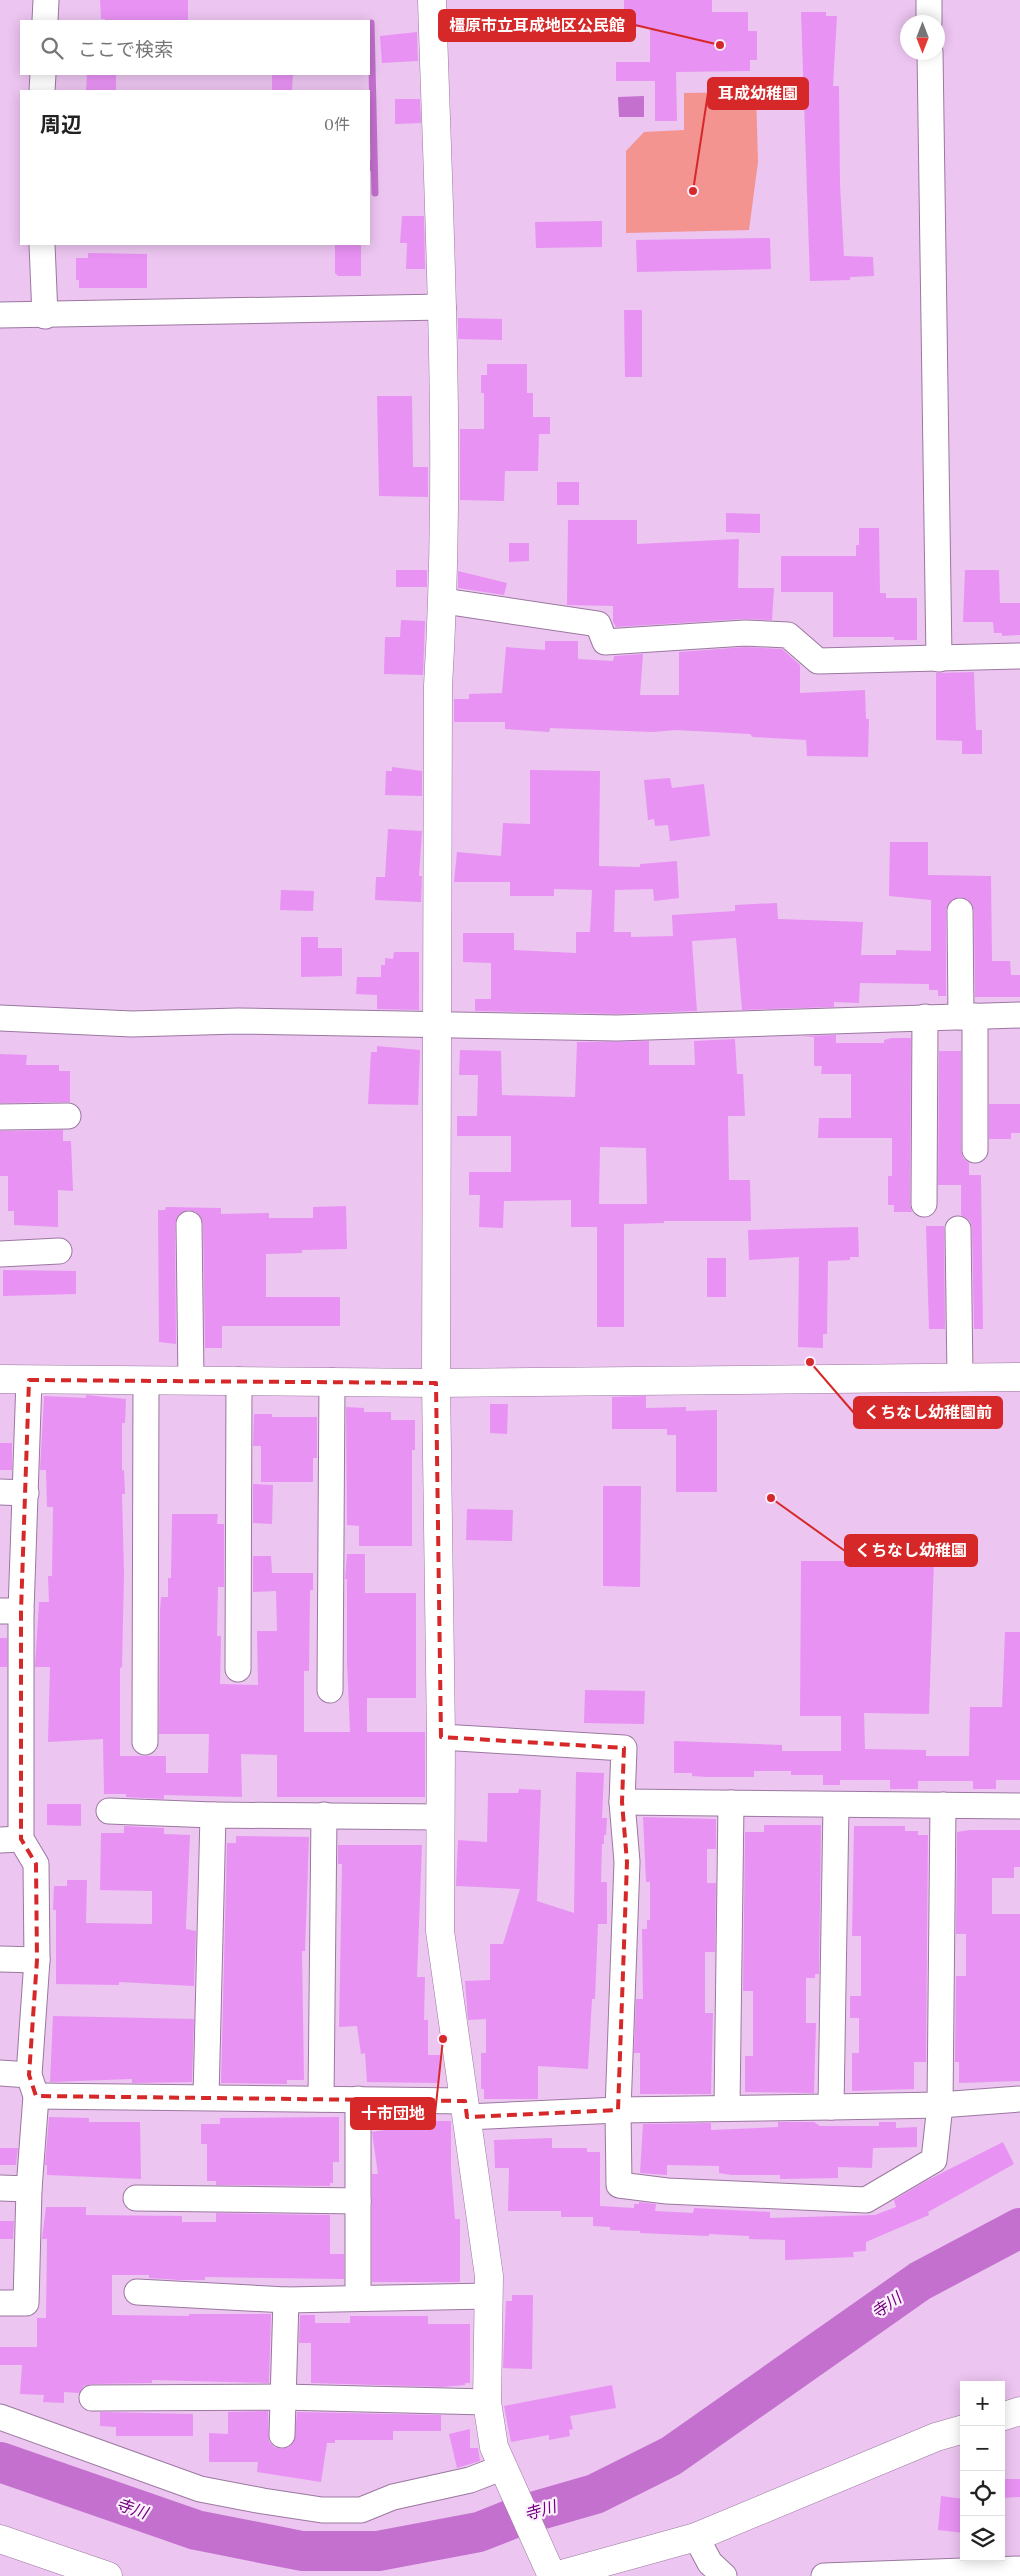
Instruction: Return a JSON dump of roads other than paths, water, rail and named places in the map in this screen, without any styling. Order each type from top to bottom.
[{"type":"street","points":[[45,20],[46,0]]},
{"type":"street","points":[[432,0],[443,307],[444,601],[438,686],[436,1383],[441,1737],[440,1931],[488,2267],[487,2402],[494,2447],[503,2471],[550,2568],[696,2537],[936,2437],[960,2430]]},
{"type":"street","points":[[929,0],[930,15]]},
{"type":"street","points":[[930,60],[939,658]]},
{"type":"street","points":[[42,90],[43,75]]},
{"type":"street","points":[[42,245],[45,316]]},
{"type":"street","points":[[0,315],[45,316],[443,307]]},
{"type":"street","points":[[444,601],[598,624],[605,642],[745,633],[788,635],[818,661],[1020,656]]},
{"type":"street","points":[[960,911],[975,1150]]},
{"type":"street","points":[[0,1018],[132,1024],[238,1021],[617,1028],[1020,1015]]},
{"type":"street","points":[[924,1204],[925,1017]]},
{"type":"street","points":[[0,1116],[68,1116]]},
{"type":"street","points":[[189,1224],[191,1380]]},
{"type":"street","points":[[958,1229],[960,1377]]},
{"type":"street","points":[[0,1254],[59,1250]]},
{"type":"street","points":[[0,1379],[436,1383],[1020,1377]]},
{"type":"street","points":[[0,2303],[26,2303],[37,1960],[36,1864],[11,1839],[11,1611],[26,1493],[29,1380]]},
{"type":"street","points":[[145,1742],[146,1380]]},
{"type":"street","points":[[238,1669],[240,1380]]},
{"type":"street","points":[[330,1690],[332,1381]]},
{"type":"street","points":[[0,1492],[26,1493]]},
{"type":"street","points":[[441,1737],[624,1748],[622,1802],[627,1862],[618,2110],[619,2184],[667,2191],[866,2200],[934,2160],[940,2105],[943,1805]]},
{"type":"street","points":[[622,1802],[1020,1806]]},
{"type":"street","points":[[727,2108],[731,1803]]},
{"type":"street","points":[[831,2108],[836,1805]]},
{"type":"street","points":[[108,1811],[212,1815],[440,1817]]},
{"type":"street","points":[[206,2097],[212,1815]]},
{"type":"street","points":[[320,2099],[324,1815]]},
{"type":"street","points":[[0,1959],[37,1960]]},
{"type":"street","points":[[0,2072],[32,2085],[206,2097],[358,2099],[466,2109],[831,2108],[940,2105],[1020,2099]]},
{"type":"street","points":[[358,2099],[358,2298]]},
{"type":"street","points":[[0,2188],[29,2189]]},
{"type":"street","points":[[136,2198],[358,2201]]},
{"type":"street","points":[[137,2292],[286,2300],[489,2296]]},
{"type":"street","points":[[282,2435],[286,2300]]},
{"type":"street","points":[[92,2398],[282,2397],[487,2402]]},
{"type":"street","points":[[1005,2416],[1020,2411]]},
{"type":"street","points":[[0,2417],[200,2489],[322,2510],[361,2510],[393,2497],[503,2471]]},
{"type":"street","points":[[696,2537],[710,2564],[724,2576]]},
{"type":"street","points":[[0,2539],[108,2576]]},
{"type":"street","points":[[824,2576],[1020,2570]]},
{"type":"waterway","points":[[370,166],[374,160],[371,23],[375,193]]},
{"type":"waterway","name":"寺川","points":[[0,2462],[196,2530],[302,2551],[378,2551],[479,2532],[522,2515],[595,2494],[671,2456],[920,2281],[1020,2228]]},
{"type":"place","name":"橿原市立耳成地区公民館","points":[[720,45]]},
{"type":"place","name":"耳成幼稚園","points":[[693,191]]},
{"type":"place","name":"くちなし幼稚園前","points":[[810,1362]]},
{"type":"place","name":"くちなし幼稚園","points":[[771,1498]]},
{"type":"place","name":"十市団地","points":[[443,2039]]}]
